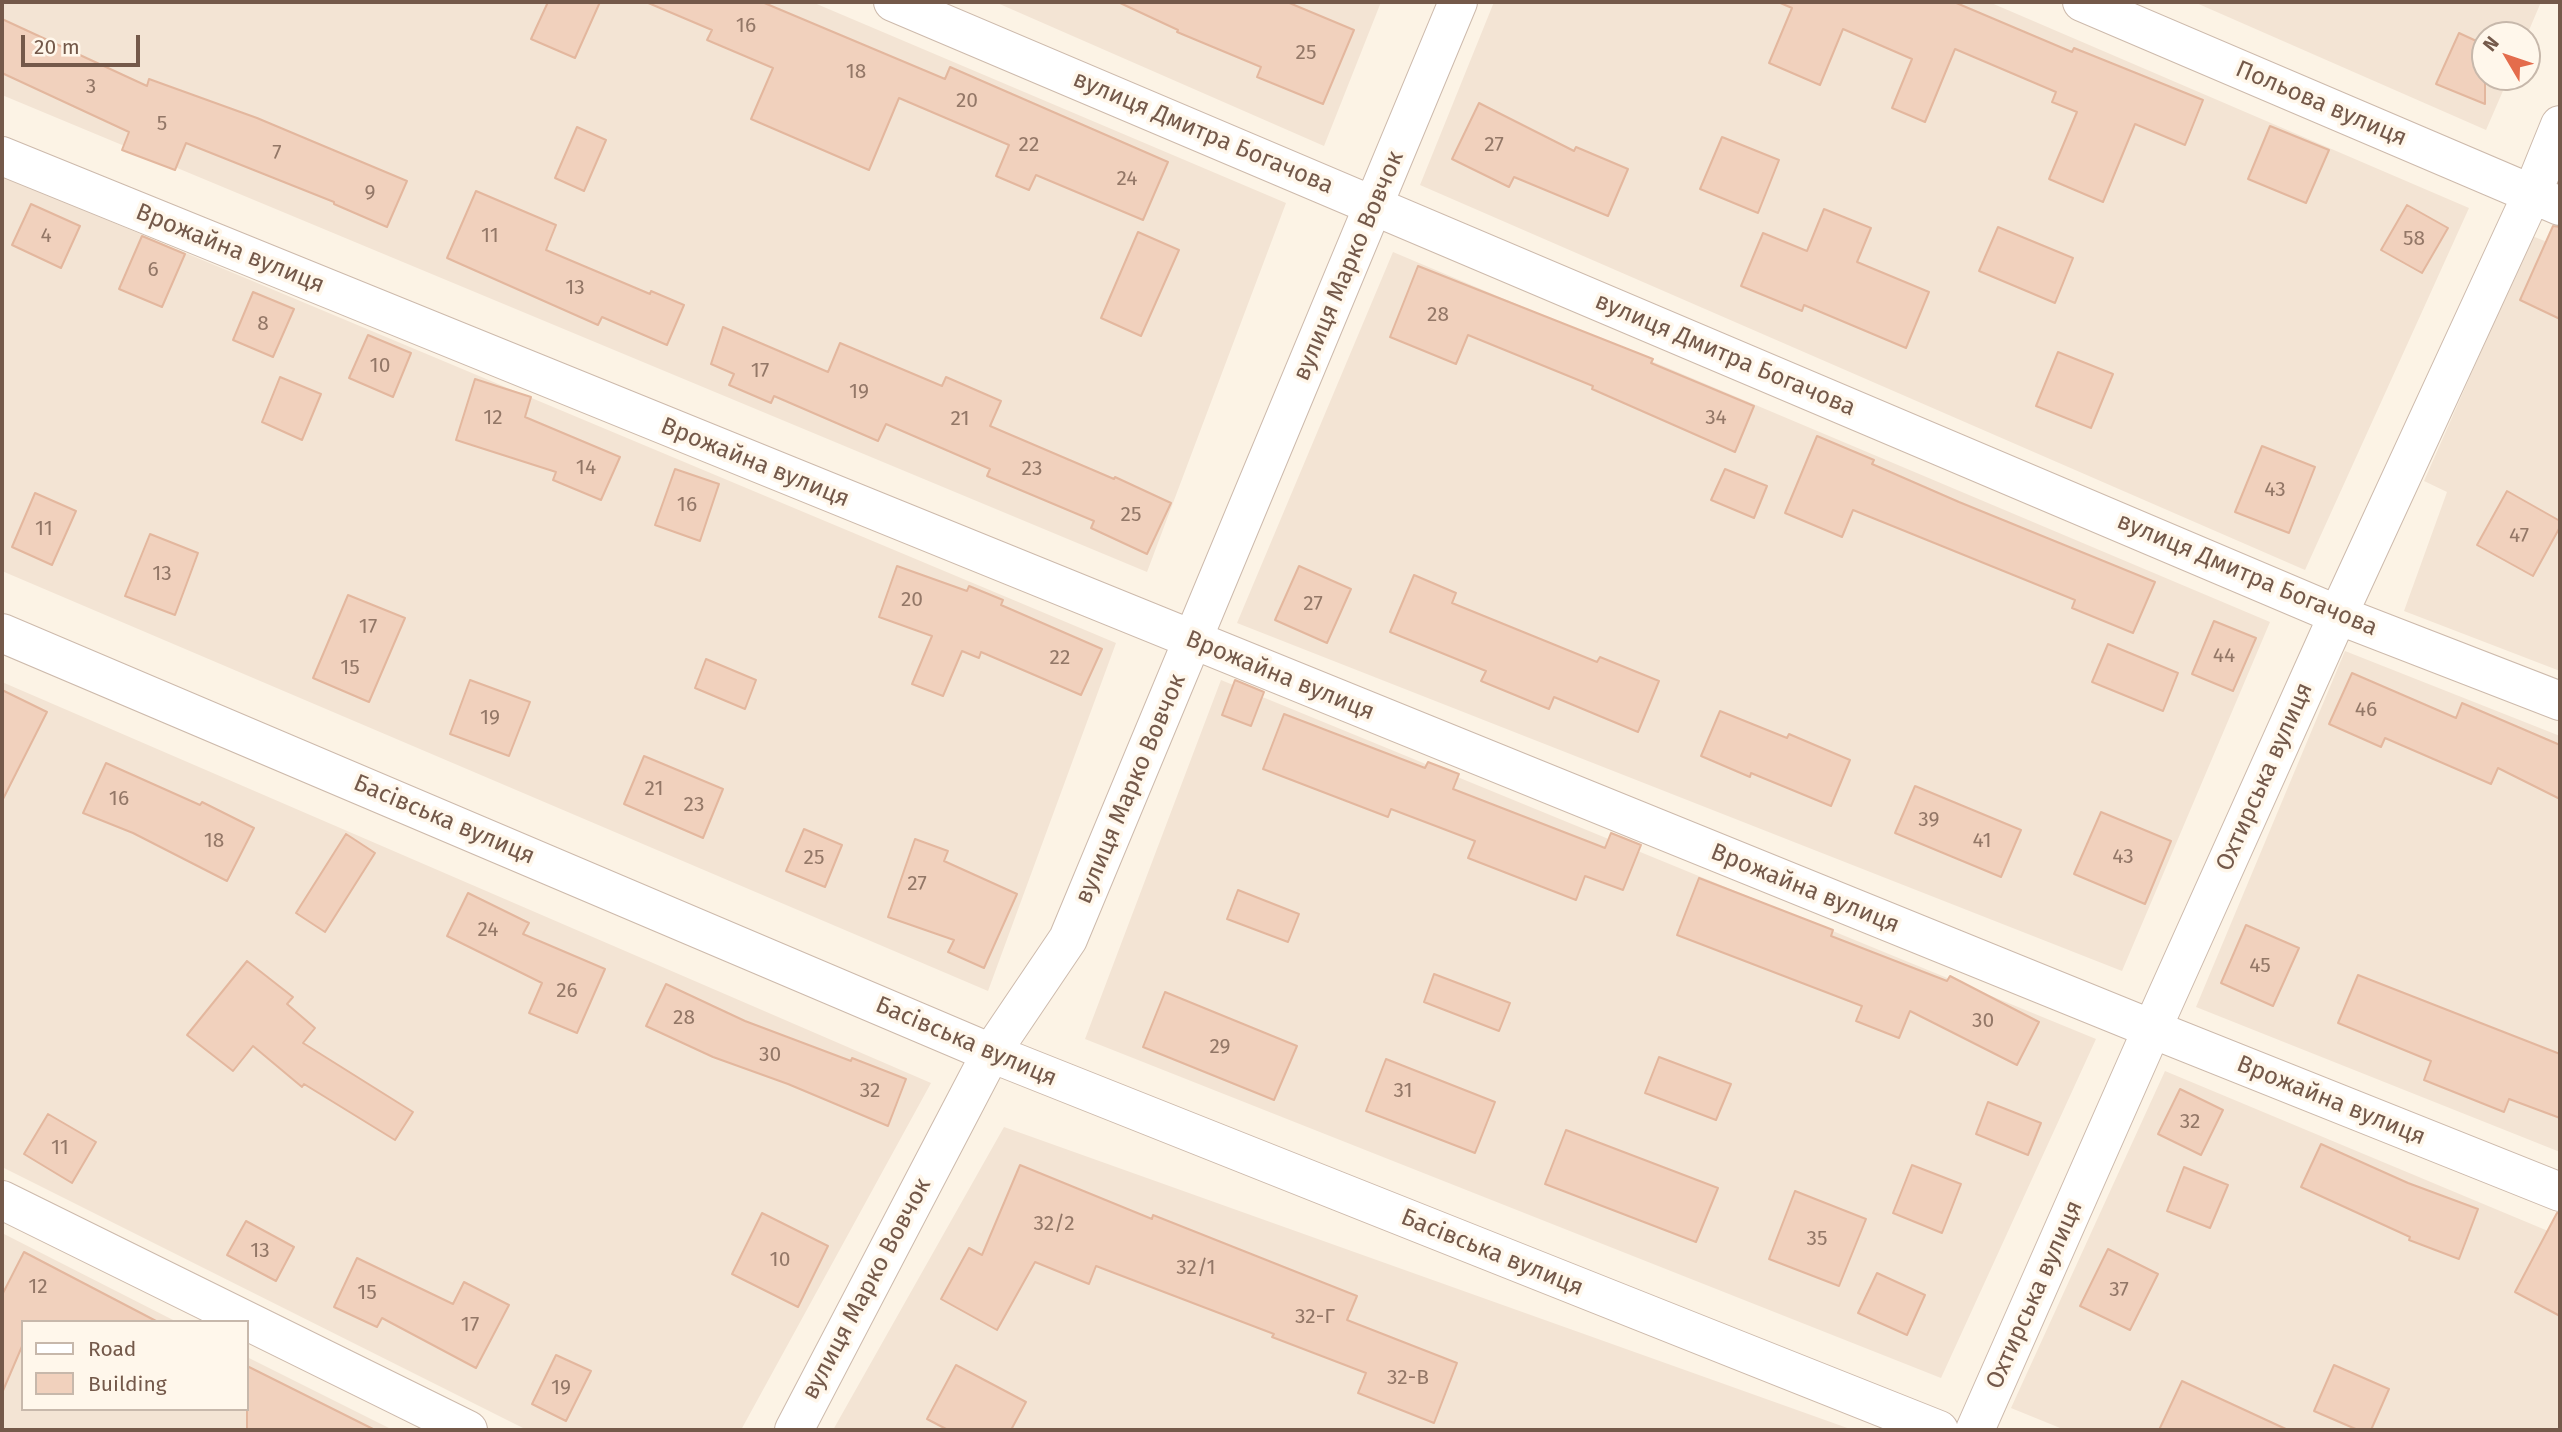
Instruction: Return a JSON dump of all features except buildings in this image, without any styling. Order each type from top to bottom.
[{"type":"street","name":"вулиця Дмитра Богачова","points":[[892,2],[2339,615],[2560,701]]},
{"type":"street","name":"вулиця Марко Вовчок","points":[[794,1430],[990,1053],[1068,939],[1458,2]]},
{"type":"street","name":"Польова вулиця","points":[[2082,2],[2546,200]]},
{"type":"street","name":"Охтирська вулиця","points":[[1975,1430],[2339,615],[2546,200],[2560,125]]},
{"type":"street","name":"Врожайна вулиця","points":[[2,156],[2152,1030],[2560,1192]]},
{"type":"street","name":"Басівська вулиця","points":[[2,633],[990,1053],[1939,1430]]},
{"type":"street","points":[[2,1200],[245,1320]]},
{"type":"street","points":[[248,1321],[468,1430]]},
{"type":"shaded area","points":[[2,2],[812,2],[1286,203],[1147,572],[2,95]]},
{"type":"shaded area","points":[[995,2],[1381,2],[1324,146]]},
{"type":"shaded area","points":[[1494,2],[1989,2],[2469,208],[2305,570],[1420,185]]},
{"type":"shaded area","points":[[2194,2],[2541,2],[2533,21],[2471,21],[2471,91],[2503,91],[2486,130]]},
{"type":"shaded area","points":[[2,176],[1116,643],[988,991],[2,571]]},
{"type":"shaded area","points":[[2532,236],[2560,247],[2560,671],[2404,611],[2447,492],[2424,481]]},
{"type":"shaded area","points":[[1393,252],[2270,622],[2122,971],[1237,623]]},
{"type":"shaded area","points":[[2345,651],[2560,736],[2560,1152],[2196,1007]]},
{"type":"shaded area","points":[[1221,680],[2096,1039],[1941,1378],[1085,1039]]},
{"type":"shaded area","points":[[2,682],[931,1083],[741,1430],[527,1430],[2,1167]]},
{"type":"shaded area","points":[[2165,1071],[2560,1236],[2560,1430],[2065,1430],[2011,1408]]},
{"type":"shaded area","points":[[1004,1127],[1853,1430],[833,1430]]},
{"type":"shaded area","points":[[2,1233],[173,1320],[21,1320],[21,1411],[248,1411],[248,1358],[393,1430],[2,1430]]}]
